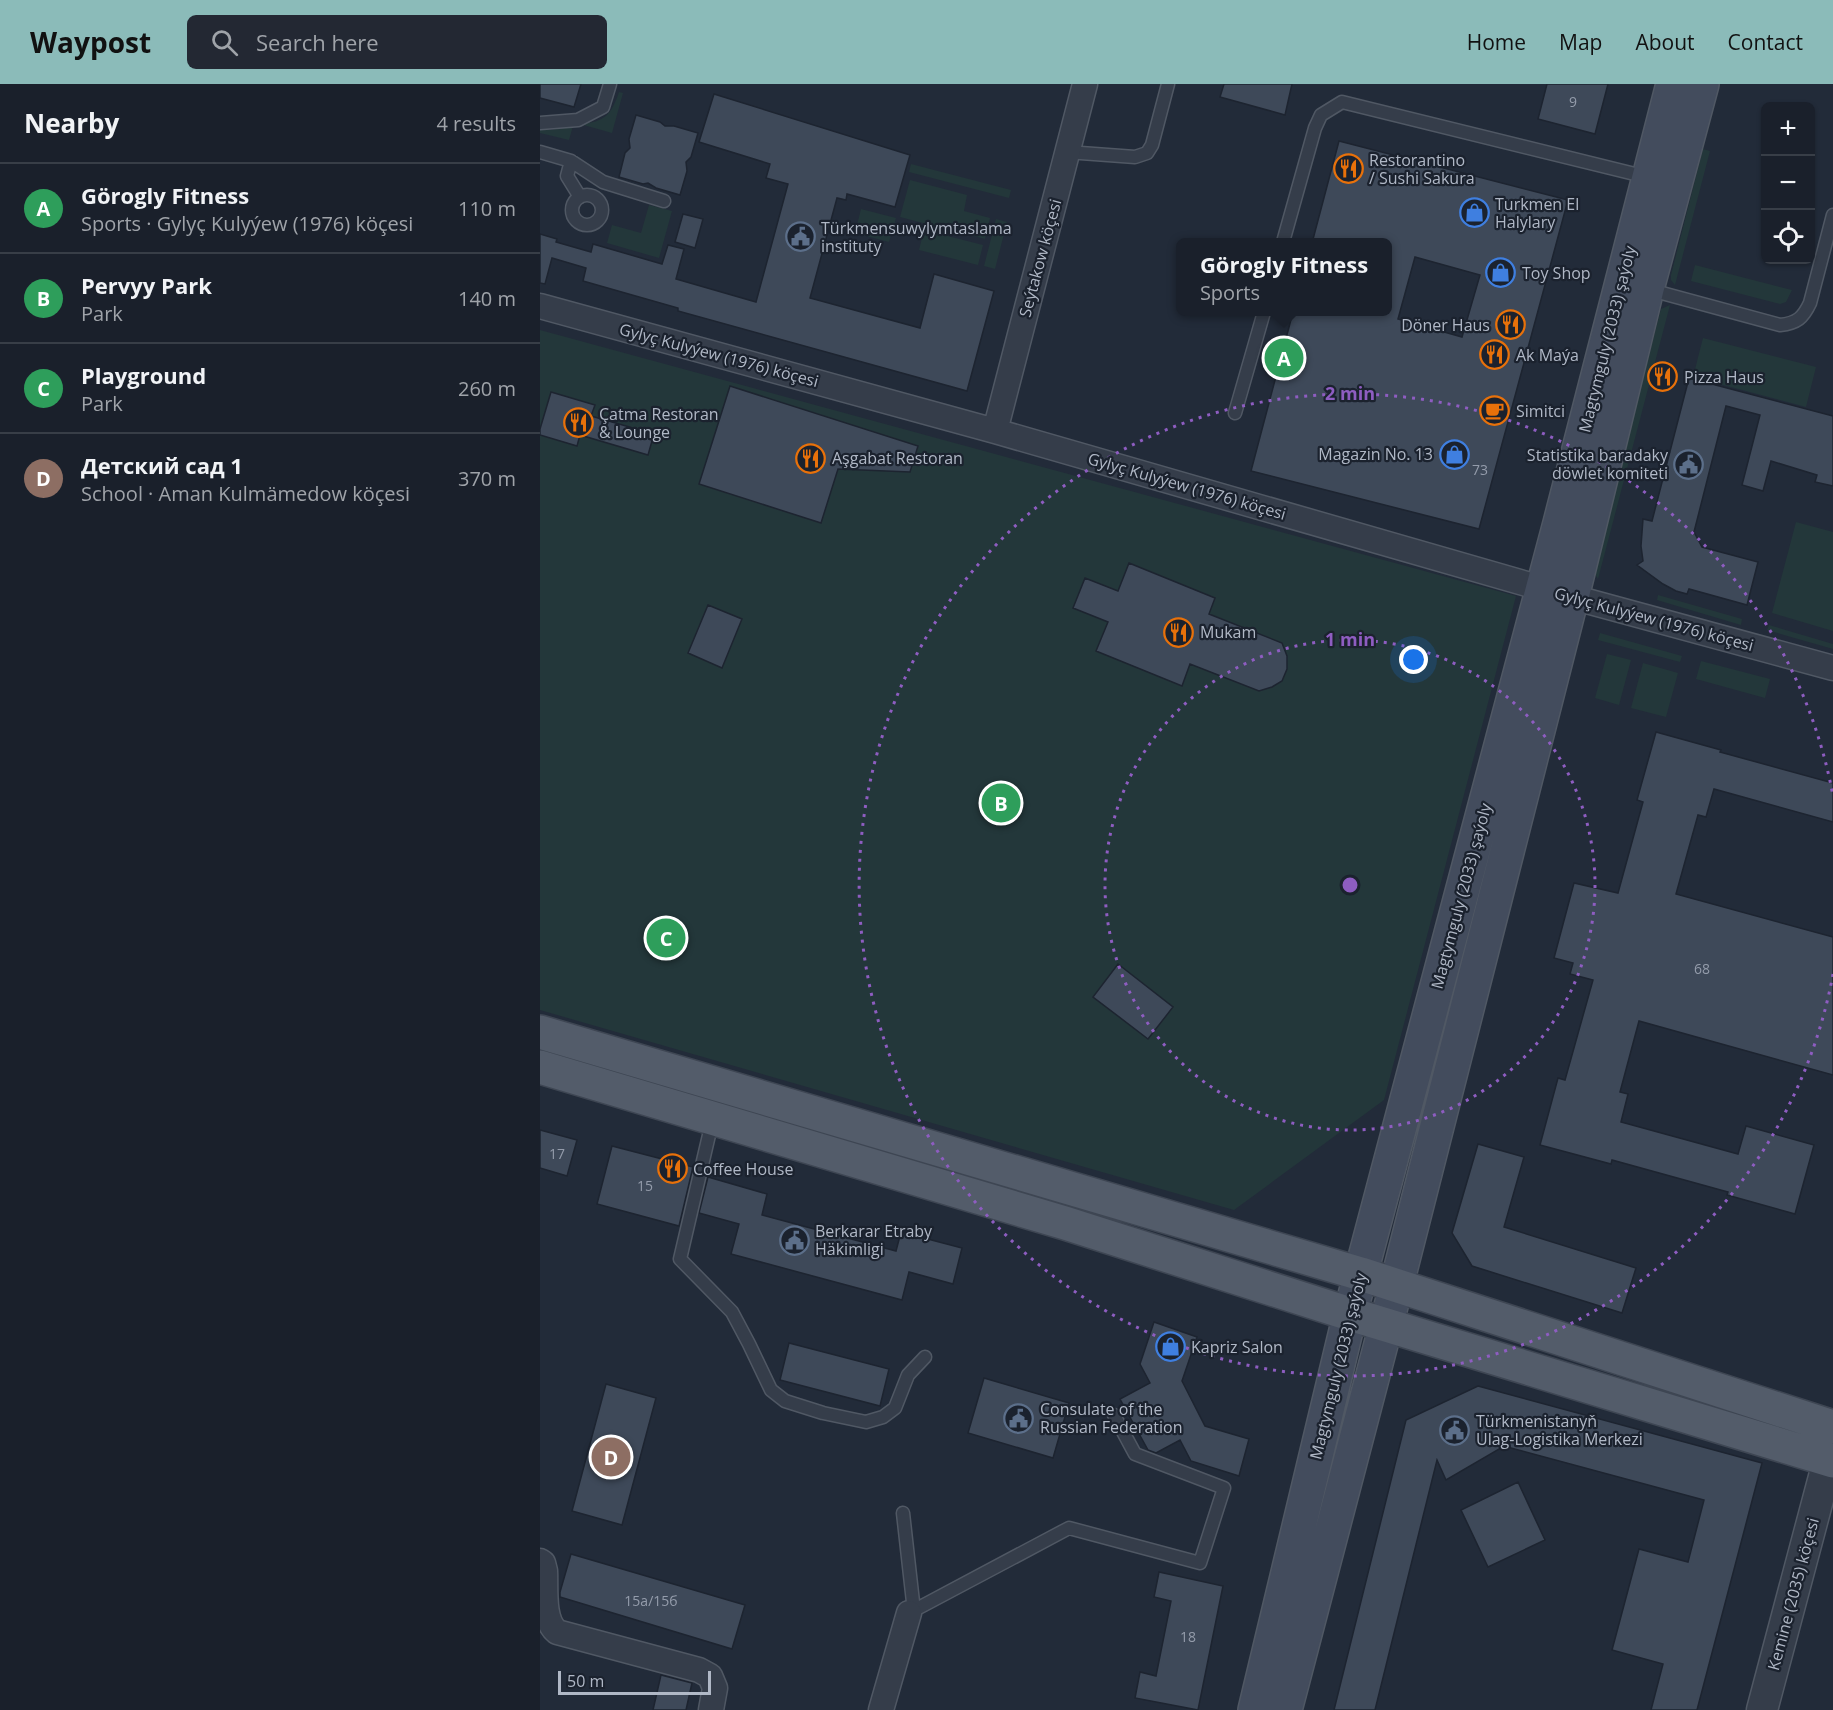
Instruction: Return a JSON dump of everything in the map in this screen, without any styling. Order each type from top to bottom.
[{"type":"main road","name":"Magtymguly (2033) şaýoly","points":[[1285,1710],[1396,1287],[1557,592],[1560,523],[1673,84]]},
{"type":"main road","name":"Magtymguly (2033) şaýoly","points":[[1255,1710],[1350,1314],[1557,592],[1647,289],[1702,84]]},
{"type":"main road","points":[[540,1032],[1361,1274],[1833,1427]]},
{"type":"main road","points":[[540,1067],[1065,1223],[1350,1314],[1832,1454]]},
{"type":"street","name":"Seýtakow köçesi","points":[[995,431],[1084,84]]},
{"type":"street","name":"Gylyç Kulyýew (1976) köçesi","points":[[540,306],[995,431],[1557,592],[1833,668]]},
{"type":"street","name":"Kemine (2035) köçesi","points":[[1762,1710],[1832,1454]]},
{"type":"street","points":[[540,1561],[545,1570],[550,1627],[557,1632],[699,1670],[710,1676],[715,1688],[711,1710]]},
{"type":"street","points":[[881,1710],[911,1612]]},
{"type":"lane","points":[[540,123],[578,120],[603,107],[610,84]]},
{"type":"lane","points":[[1067,152],[1135,158],[1147,153],[1152,145],[1168,84]]},
{"type":"lane","points":[[1284,238],[1315,128],[1321,115],[1342,102],[1648,177]]},
{"type":"lane","points":[[540,152],[571,161],[594,177],[611,185],[663,201]]},
{"type":"lane","points":[[571,161],[567,176],[580,197]]},
{"type":"lane","points":[[599,201],[607,195],[611,185]]},
{"type":"lane","points":[[589,195],[599,201],[602,210],[599,218],[593,224],[585,225],[578,222],[573,214],[573,206],[580,197],[589,195]]},
{"type":"lane","points":[[1647,289],[1780,325],[1797,322],[1803,317],[1810,303],[1833,215]]},
{"type":"lane","points":[[1235,413],[1263,316]]},
{"type":"lane","points":[[713,1117],[680,1260],[732,1312],[766,1382],[775,1394],[785,1401],[822,1413],[866,1422],[883,1417],[894,1408],[908,1375],[925,1357]]},
{"type":"lane","points":[[903,1513],[911,1612],[1070,1528],[1200,1563],[1224,1488],[1135,1454],[1114,1415]]},
{"type":"green space","points":[[619,92],[623,93],[612,133],[580,124],[596,121],[606,116]]},
{"type":"green space","points":[[573,126],[569,140],[540,133],[540,130]]},
{"type":"green space","points":[[1703,149],[1710,151],[1675,285],[1671,280],[1671,275]]},
{"type":"green space","points":[[911,164],[1011,190],[1009,198],[909,172]]},
{"type":"green space","points":[[910,180],[967,195],[964,211],[990,218],[985,239],[900,217]]},
{"type":"green space","points":[[649,205],[672,211],[659,258],[607,243],[612,225],[641,233]]},
{"type":"green space","points":[[861,209],[896,218],[889,242],[855,233]]},
{"type":"green space","points":[[996,219],[1007,222],[995,269],[984,266]]},
{"type":"green space","points":[[924,230],[983,245],[978,265],[919,250]]},
{"type":"green space","points":[[1695,265],[1792,290],[1786,302],[1780,304],[1691,281]]},
{"type":"green space","points":[[1670,305],[1598,579],[1593,571],[1661,309]]},
{"type":"green space","points":[[540,330],[1516,596],[1384,1100],[1234,1210],[540,1010]]},
{"type":"green space","points":[[1703,338],[1816,367],[1806,407],[1693,377]]},
{"type":"green space","points":[[1796,522],[1833,532],[1833,631],[1772,613]]},
{"type":"green space","points":[[1658,595],[1742,619],[1741,625],[1657,600]]},
{"type":"green space","points":[[1769,625],[1833,644],[1833,649],[1767,630]]},
{"type":"green space","points":[[1600,633],[1682,656],[1680,662],[1598,640]]},
{"type":"green space","points":[[1607,654],[1631,660],[1619,705],[1595,698]]},
{"type":"green space","points":[[1701,661],[1770,679],[1765,698],[1696,679]]},
{"type":"green space","points":[[1643,663],[1678,673],[1666,717],[1631,708]]},
{"type":"building","points":[[540,84],[581,84],[574,107],[540,98]]},
{"type":"building","points":[[1224,84],[1292,84],[1285,115],[1220,97]]},
{"type":"building","points":[[1547,84],[1608,84],[1595,134],[1538,119]]},
{"type":"building","name":"Türkmensuwylymtaslama instituty","points":[[714,94],[910,155],[895,207],[847,194],[846,200],[837,198],[810,298],[920,328],[934,274],[994,291],[967,391],[678,311],[678,308],[583,281],[586,268],[552,258],[545,284],[540,283],[540,234],[557,239],[556,242],[591,252],[593,244],[662,264],[668,245],[684,249],[676,279],[756,302],[788,184],[766,178],[770,164],[699,142]]},
{"type":"building","points":[[636,115],[660,122],[665,126],[674,126],[698,133],[691,157],[686,162],[687,171],[680,195],[656,188],[648,183],[643,184],[619,177],[625,153],[630,148],[629,139]]},
{"type":"building","points":[[1339,141],[1568,200],[1479,529],[1251,471],[1292,316],[1392,316],[1392,238],[1313,238]],"holes":[[[1415,257],[1480,275],[1462,337],[1398,319]]]},
{"type":"building","points":[[683,214],[703,219],[695,248],[675,242]]},
{"type":"building","name":"Statistika baradaky döwlet komiteti","points":[[1689,378],[1833,416],[1833,486],[1815,482],[1817,475],[1771,461],[1763,491],[1742,485],[1760,415],[1726,406],[1694,532],[1702,547],[1758,562],[1747,605],[1689,589],[1687,594],[1676,591],[1637,565],[1643,561],[1641,546],[1643,519],[1652,521]]},
{"type":"building","name":"Aşgabat Restoran","points":[[730,386],[918,446],[910,472],[838,469],[821,523],[699,484]]},
{"type":"building","name":"Çatma Restoran & Lounge","points":[[551,392],[595,405],[591,416],[654,434],[648,455],[580,435],[577,446],[540,435]]},
{"type":"building","name":"Mukam","points":[[1129,563],[1215,598],[1209,614],[1282,643],[1287,656],[1287,669],[1282,681],[1259,691],[1190,664],[1182,686],[1096,651],[1108,622],[1073,608],[1085,578],[1118,591]]},
{"type":"building","points":[[708,605],[742,619],[722,668],[688,653]]},
{"type":"building","points":[[1656,732],[1833,783],[1833,822],[1714,789],[1706,817],[1698,815],[1676,894],[1833,937],[1833,1075],[1639,1021],[1620,1092],[1628,1094],[1621,1122],[1738,1154],[1746,1126],[1814,1145],[1795,1214],[1727,1195],[1728,1192],[1612,1160],[1611,1164],[1540,1145],[1558,1078],[1565,1080],[1593,980],[1570,974],[1573,963],[1554,958],[1574,883],[1618,893],[1643,802],[1637,800]]},
{"type":"building","points":[[1118,964],[1173,1007],[1148,1039],[1093,997]]},
{"type":"building","points":[[540,1130],[577,1140],[567,1176],[540,1168]]},
{"type":"building","points":[[1478,1144],[1524,1157],[1504,1227],[1636,1268],[1622,1313],[1472,1266],[1452,1233]]},
{"type":"building","points":[[612,1146],[693,1167],[679,1226],[597,1204]]},
{"type":"building","name":"Berkarar Etraby Häkimligi","points":[[708,1177],[767,1194],[762,1215],[896,1251],[901,1232],[962,1248],[953,1284],[909,1272],[902,1300],[731,1254],[739,1224],[699,1213]]},
{"type":"building","points":[[1154,1322],[1197,1337],[1182,1381],[1205,1426],[1249,1439],[1239,1476],[1191,1461],[1180,1440],[1156,1453],[1148,1450],[1120,1399],[1150,1383],[1140,1364]]},
{"type":"building","points":[[789,1343],[889,1369],[880,1406],[780,1380]]},
{"type":"building","name":"Consulate of the Russian Federation","points":[[984,1378],[1069,1403],[1053,1458],[968,1433]]},
{"type":"building","points":[[606,1384],[656,1398],[622,1525],[572,1511]]},
{"type":"building","points":[[1478,1386],[1762,1463],[1697,1710],[1651,1710],[1663,1664],[1612,1650],[1639,1549],[1688,1562],[1704,1500],[1500,1445],[1501,1448],[1446,1480],[1437,1460],[1375,1710],[1334,1710],[1406,1420]]},
{"type":"building","points":[[1518,1482],[1545,1540],[1488,1567],[1461,1510]]},
{"type":"building","points":[[571,1554],[745,1605],[732,1649],[560,1597]]},
{"type":"building","points":[[1159,1572],[1223,1586],[1198,1710],[1135,1698],[1140,1672],[1156,1676],[1171,1601],[1154,1597]]},
{"type":"building","points":[[661,1675],[692,1683],[686,1710],[653,1710]]},
{"type":"place","name":"Restorantino / Sushi Sakura","points":[[1348,169]]},
{"type":"place","name":"Turkmen El Halylary","points":[[1474,213]]},
{"type":"place","name":"Türkmensuwylymtaslama instituty","points":[[800,237]]},
{"type":"place","name":"Toy Shop","points":[[1501,273]]},
{"type":"place","name":"Döner Haus","points":[[1511,325]]},
{"type":"place","name":"Ak Maýa","points":[[1495,355]]},
{"type":"place","name":"Görogly Fitness","points":[[1284,358]]},
{"type":"place","name":"Pizza Haus","points":[[1663,377]]},
{"type":"place","name":"Simitci","points":[[1495,411]]},
{"type":"place","name":"Çatma Restoran & Lounge","points":[[578,423]]},
{"type":"place","name":"Magazin No. 13","points":[[1454,454]]},
{"type":"place","name":"Aşgabat Restoran","points":[[811,458]]},
{"type":"place","name":"Statistika baradaky döwlet komiteti","points":[[1689,464]]},
{"type":"place","name":"Mukam","points":[[1179,632]]},
{"type":"place","name":"Pervyy Park","points":[[1001,803]]},
{"type":"place","name":"Playground","points":[[666,938]]},
{"type":"place","name":"Coffee House","points":[[672,1169]]},
{"type":"place","name":"Berkarar Etraby Häkimligi","points":[[794,1240]]},
{"type":"place","name":"Kapriz Salon","points":[[1170,1347]]},
{"type":"place","name":"Consulate of the Russian Federation","points":[[1019,1418]]},
{"type":"place","name":"Türkmenistanyň Ulag-Logistika Merkezi","points":[[1455,1430]]},
{"type":"place","name":"Детский сад 1","points":[[611,1457]]}]
